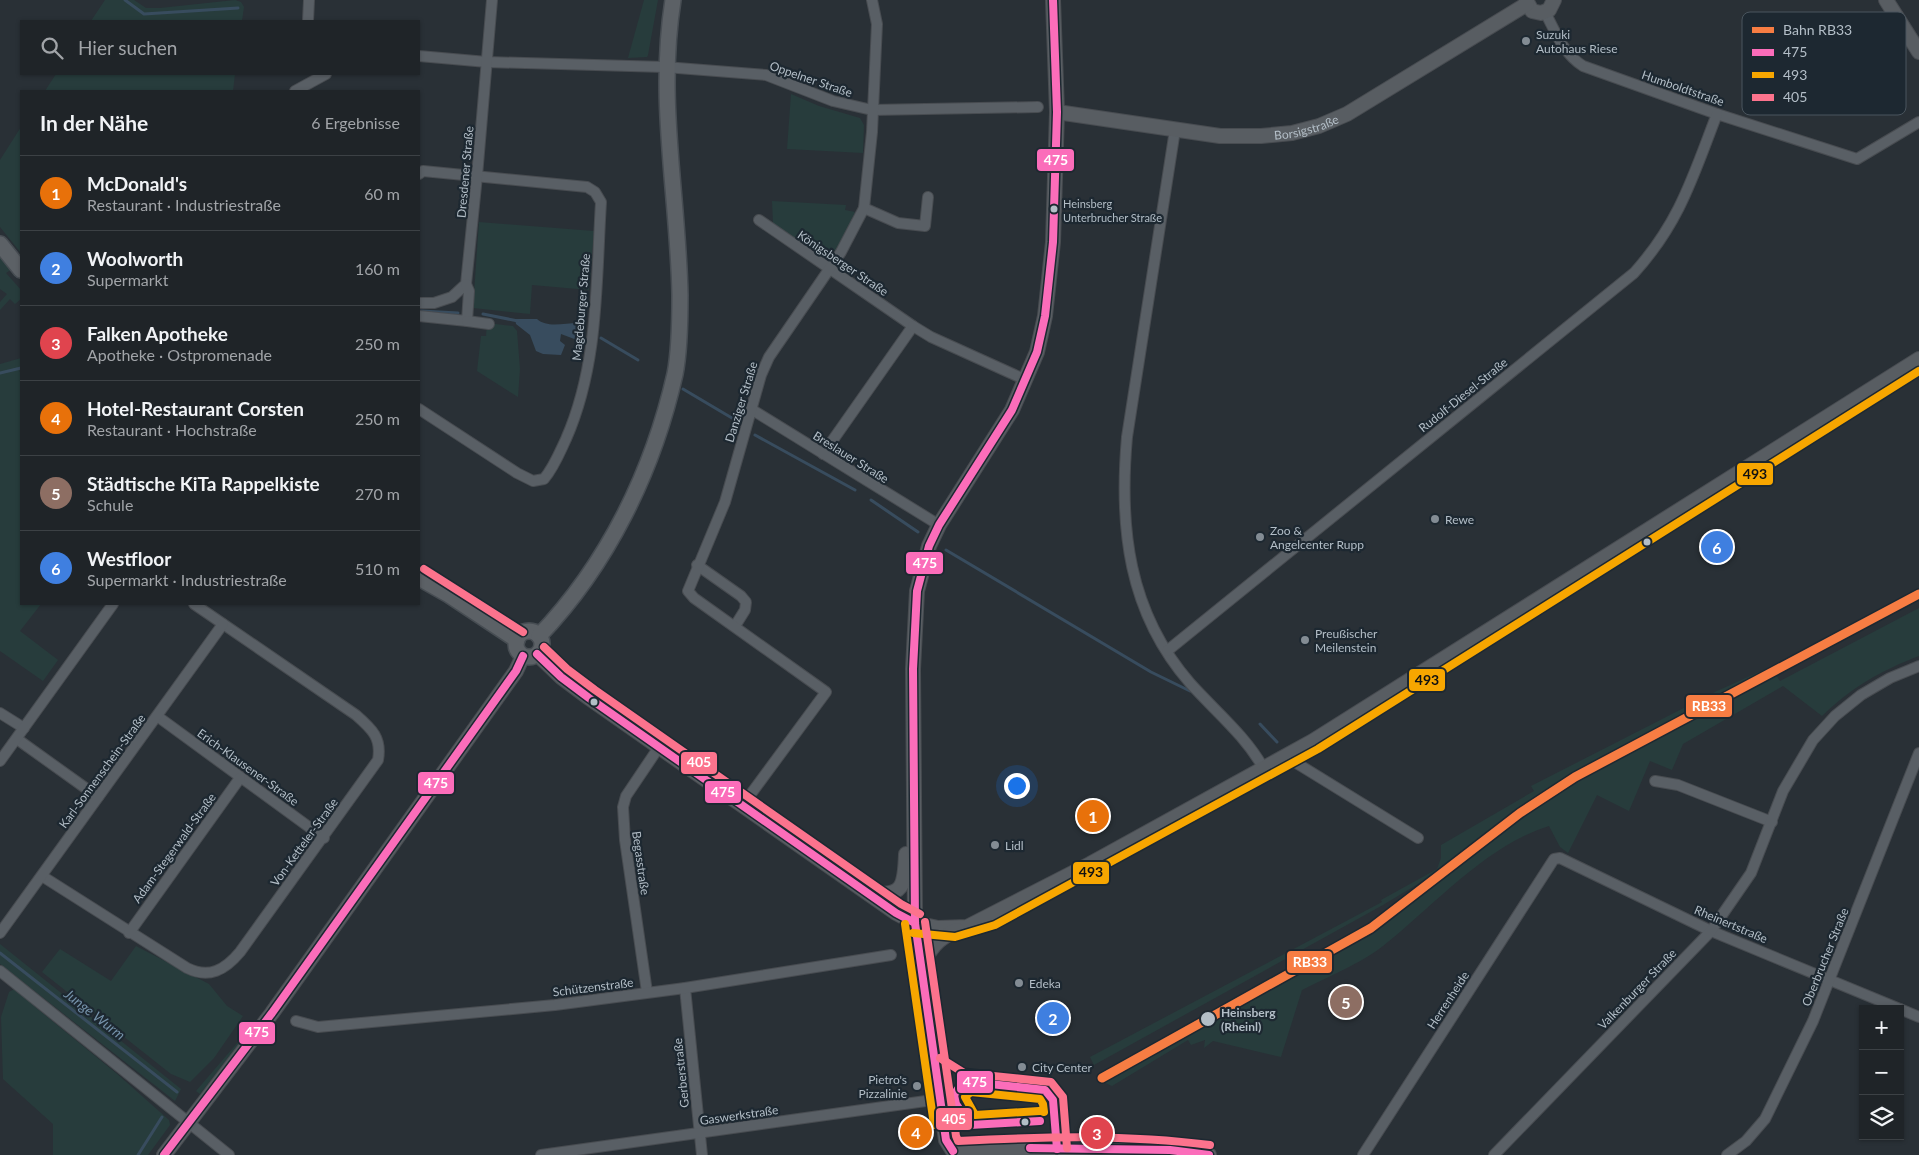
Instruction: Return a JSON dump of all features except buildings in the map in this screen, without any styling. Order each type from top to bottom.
[{"type":"main road","points":[[539,636],[586,577],[635,497],[675,372],[680,295],[665,67],[673,0]]},
{"type":"main road","points":[[0,244],[20,269]]},
{"type":"main road","points":[[420,579],[449,595],[516,640],[518,650],[530,655],[542,645],[539,636],[533,632],[520,634],[516,640]]},
{"type":"street","points":[[308,20],[309,0]]},
{"type":"street","name":"Dresdener Straße","points":[[467,321],[469,291],[466,284],[492,0]]},
{"type":"street","name":"Danziger Straße","points":[[742,806],[826,692],[736,626],[694,598],[688,591],[697,565],[725,502],[761,375],[769,357],[830,269],[859,222],[864,208],[869,176],[877,24],[872,0]]},
{"type":"street","points":[[1053,0],[1057,112],[1052,269],[1037,352],[1012,410],[939,525],[926,554],[918,591],[913,669],[915,923],[934,1100],[952,1154],[1043,1148],[1170,1150],[1209,1155]]},
{"type":"street","points":[[1545,12],[1551,7],[1554,0]]},
{"type":"street","points":[[1886,0],[1894,12]]},
{"type":"street","name":"Borsigstraße","points":[[1057,112],[1220,136],[1261,136],[1292,133],[1318,126],[1378,96],[1527,2],[1532,11],[1545,12]]},
{"type":"street","name":"Humboldtstraße","points":[[1545,12],[1563,48],[1572,59],[1583,66],[1717,114],[1857,159],[1919,122]]},
{"type":"street","points":[[1906,32],[1919,52]]},
{"type":"street","points":[[420,56],[487,62],[665,67]]},
{"type":"street","name":"Oppelner Straße","points":[[665,67],[766,75],[833,101],[872,110],[1038,107]]},
{"type":"street","points":[[296,90],[324,75]]},
{"type":"street","name":"Rudolf-Diesel-Straße","points":[[1167,652],[1634,273],[1666,233],[1684,200],[1717,114]]},
{"type":"street","points":[[1175,130],[1127,436],[1123,476],[1123,509],[1131,562],[1141,597],[1167,652],[1190,683],[1253,749],[1264,769]]},
{"type":"street","name":"Magdeburger Straße","points":[[420,173],[423,171],[587,187],[595,192],[601,202],[592,346],[586,384],[572,426],[557,459],[544,479],[532,481],[517,474],[420,410]]},
{"type":"street","points":[[864,208],[898,223],[925,226],[928,197]]},
{"type":"street","name":"Königsberger Straße","points":[[759,220],[931,337],[1026,380]]},
{"type":"street","points":[[420,303],[434,303],[452,297],[466,284]]},
{"type":"street","points":[[420,316],[489,324]]},
{"type":"street","points":[[823,454],[913,326]]},
{"type":"street","points":[[920,969],[929,949],[937,941],[1090,864],[1288,756],[1919,359]]},
{"type":"street","name":"Breslauer Straße","points":[[751,409],[939,525]]},
{"type":"street","points":[[697,565],[742,596],[746,602],[745,610],[736,626]]},
{"type":"street","points":[[0,761],[112,605]]},
{"type":"street","name":"Von-Ketteler-Straße","points":[[42,876],[129,933],[197,973],[214,972],[224,968],[240,952],[324,838],[378,760],[379,744],[376,735],[356,715],[195,605]]},
{"type":"street","name":"Karl-Sonnenschein-Straße","points":[[0,932],[223,624]]},
{"type":"street","points":[[164,1155],[272,1013],[516,671],[530,655],[742,806],[866,892],[915,923],[950,929],[967,926]]},
{"type":"street","name":"Valkenburger Straße","points":[[1494,1155],[1711,930],[1750,873],[1783,791],[1797,764],[1813,740],[1835,716],[1861,695],[1890,678],[1919,666]]},
{"type":"street","points":[[0,713],[24,728]]},
{"type":"street","name":"Erich-Klausener-Straße","points":[[157,716],[324,838]]},
{"type":"street","points":[[16,739],[98,797]]},
{"type":"street","name":"Begasstraße","points":[[647,992],[625,840],[623,807],[626,796],[659,747]]},
{"type":"street","name":"Oberbrucher Straße","points":[[1727,1155],[1746,1140],[1765,1119],[1813,1021],[1919,753]]},
{"type":"street","points":[[1288,756],[1292,761],[1418,838]]},
{"type":"street","name":"Adam-Stegerwald-Straße","points":[[129,933],[240,778]]},
{"type":"street","points":[[1655,782],[1678,785],[1772,822]]},
{"type":"street","points":[[866,892],[890,894],[901,888],[905,879],[906,830],[913,794]]},
{"type":"street","name":"Rheinertstraße","points":[[1554,859],[1560,858],[1711,930],[1891,1005]]},
{"type":"street","name":"Herrenheide","points":[[1363,1155],[1554,859]]},
{"type":"street","name":"Schützenstraße","points":[[296,1021],[318,1027],[555,1005],[685,988],[892,955]]},
{"type":"street","points":[[0,971],[229,1155]]},
{"type":"street","name":"Gerberstraße","points":[[685,988],[702,1155]]},
{"type":"street","name":"Rheinertstraße","points":[[1904,1011],[1919,1017]]},
{"type":"street","name":"Gaswerkstraße","points":[[541,1155],[934,1100]]},
{"type":"green space","points":[[105,0],[134,0],[146,8],[160,8],[235,0],[241,2],[244,7],[242,20],[92,20]]},
{"type":"green space","points":[[644,0],[658,0],[648,55],[647,57],[628,58]]},
{"type":"green space","points":[[55,75],[235,75],[233,90],[46,90]]},
{"type":"green space","points":[[791,94],[819,106],[860,118],[864,125],[863,153],[787,149]]},
{"type":"green space","points":[[20,129],[20,252],[0,227],[0,160]]},
{"type":"green space","points":[[772,201],[846,205],[845,210],[855,212],[844,237],[831,257],[824,258],[773,223]]},
{"type":"green space","points":[[479,222],[594,231],[589,290],[532,285],[530,314],[473,308]]},
{"type":"green space","points":[[0,255],[12,269],[6,273],[20,289],[20,300],[15,304],[10,299],[0,310],[0,302],[7,294],[0,289]]},
{"type":"green space","points":[[487,323],[513,326],[517,331],[520,369],[518,397],[477,371],[481,336],[486,336]]},
{"type":"green space","points":[[20,358],[20,605],[40,605],[20,631],[58,660],[43,681],[0,651],[0,364]]},
{"type":"green space","points":[[1919,608],[1919,656],[1867,681],[1844,696],[1822,716],[1783,686],[1683,744],[1672,770],[1650,761],[1629,811],[1597,795],[1568,853],[1560,847],[1549,826],[1526,835],[1482,862],[1375,952],[1344,970],[1302,990],[1281,1057],[1213,1041],[1204,1048],[1205,1040],[1191,1045],[1188,1040],[1112,1086],[1103,1082],[1373,934],[1523,816],[1577,780],[1776,675],[1780,681]]},
{"type":"green space","points":[[1770,667],[1594,761],[1509,816],[1436,873],[1383,905],[1094,1065],[1090,1057],[1382,902],[1381,900],[1437,869],[1441,858],[1441,845],[1534,791],[1531,786],[1717,691]]},
{"type":"green space","points":[[0,944],[181,1089],[175,1101],[0,964]]},
{"type":"green space","points":[[136,946],[209,984],[227,1006],[243,1016],[214,1058],[190,1082],[171,1074],[42,972],[60,949],[111,981]]},
{"type":"green space","points":[[16,988],[34,1006],[116,1073],[169,1120],[170,1125],[148,1155],[53,1155],[53,1124],[3,1079],[1,1017],[9,992]]},
{"type":"green space","points":[[245,1034],[200,1094],[196,1091]]},
{"type":"water","points":[[515,319],[537,319],[547,324],[581,323],[583,332],[577,340],[561,334],[560,341],[565,345],[561,355],[543,354],[536,351],[530,335],[516,324]]},
{"type":"waterway","points":[[125,0],[144,14],[238,8]]},
{"type":"waterway","points":[[421,311],[458,313]]},
{"type":"waterway","points":[[483,314],[518,321]]},
{"type":"waterway","points":[[601,338],[638,360]]},
{"type":"waterway","points":[[0,373],[20,368]]},
{"type":"waterway","points":[[683,389],[737,421]]},
{"type":"waterway","points":[[755,435],[855,490]]},
{"type":"waterway","points":[[871,500],[918,532]]},
{"type":"waterway","points":[[946,550],[1151,672],[1190,691]]},
{"type":"waterway","points":[[1260,724],[1277,742]]},
{"type":"waterway","name":"Junge Wurm","points":[[0,953],[177,1092]]},
{"type":"waterway","points":[[138,1155],[162,1117]]},
{"type":"rail line","name":"RB33","points":[[1102,1078],[1371,928],[1520,813],[1575,777],[1919,594]]},
{"type":"transit line","name":"475","points":[[953,1151],[946,1140],[915,923],[913,669],[917,591],[929,546],[939,525],[1012,410],[1037,352],[1045,316],[1053,242],[1057,112],[1053,0]]},
{"type":"transit line","name":"493","points":[[913,933],[955,937],[995,925],[1318,749],[1919,371]]},
{"type":"transit line","name":"405","points":[[424,569],[523,632]]},
{"type":"transit line","name":"405","points":[[544,647],[567,669],[595,690],[901,904],[920,914]]},
{"type":"transit line","name":"475","points":[[537,654],[561,677],[589,698],[896,913],[915,923]]},
{"type":"transit line","name":"475","points":[[164,1155],[272,1013],[516,671],[523,656]]},
{"type":"transit line","name":"405","points":[[925,922],[958,1141],[1116,1138],[1210,1145]]},
{"type":"transit line","name":"493","points":[[905,924],[934,1125]]},
{"type":"transit line","name":"405","points":[[940,1058],[964,1073],[1051,1082],[1063,1097],[1067,1148]]},
{"type":"transit line","name":"475","points":[[1040,1121],[970,1125],[956,1104],[954,1095],[962,1083],[971,1082],[1045,1090],[1053,1100],[1057,1149]]},
{"type":"transit line","name":"493","points":[[1039,1111],[975,1115],[965,1097],[971,1092],[1040,1099],[1044,1112]]},
{"type":"transit line","name":"475","points":[[1030,1148],[1170,1150],[1209,1155]]},
{"type":"place","name":"Suzuki Autohaus Riese","points":[[1526,41]]},
{"type":"place","name":"Heinsberg Unterbrucher Straße","points":[[1054,209]]},
{"type":"place","name":"Rewe","points":[[1435,519]]},
{"type":"place","name":"Zoo & Angelcenter Rupp","points":[[1260,537]]},
{"type":"place","name":"Westfloor","points":[[1717,547]]},
{"type":"place","name":"Preußischer Meilenstein","points":[[1305,640]]},
{"type":"place","name":"McDonald's","points":[[1093,816]]},
{"type":"place","name":"Lidl","points":[[995,845]]},
{"type":"place","name":"Edeka","points":[[1019,983]]},
{"type":"place","name":"Städtische KiTa Rappelkiste","points":[[1346,1002]]},
{"type":"place","name":"Woolworth","points":[[1053,1018]]},
{"type":"place","name":"Heinsberg (Rheinl)","points":[[1208,1019]]},
{"type":"place","name":"City Center","points":[[1022,1067]]},
{"type":"place","name":"Pietro's Pizzalinie","points":[[917,1086]]},
{"type":"place","name":"Hotel-Restaurant Corsten","points":[[916,1132]]},
{"type":"place","name":"Falken Apotheke","points":[[1097,1133]]}]
